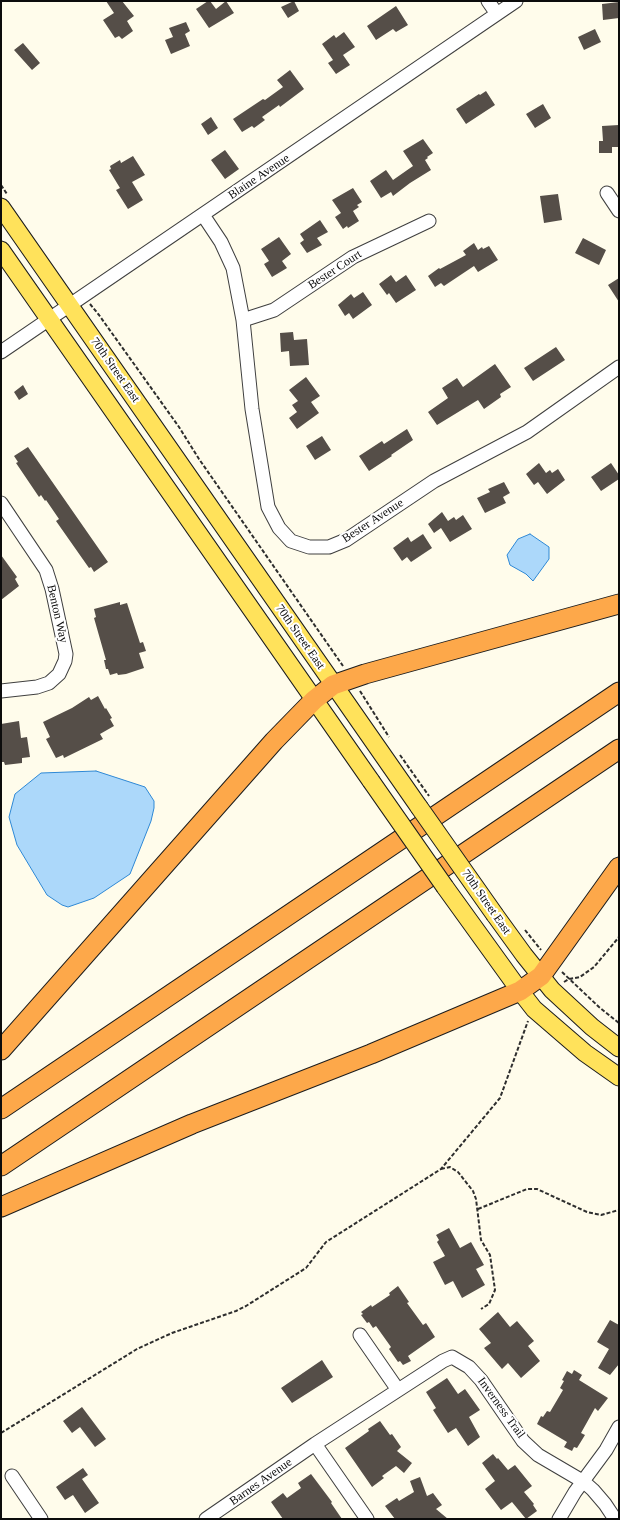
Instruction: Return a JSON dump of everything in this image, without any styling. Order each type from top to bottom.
[{"type":"highway","points":[[1,1050],[274,740],[314,700],[333,685],[619,604]]},
{"type":"highway","points":[[1,1109],[619,692]]},
{"type":"highway","points":[[1,1166],[619,749]]},
{"type":"highway","points":[[1,1207],[192,1124],[371,1054],[520,991],[546,983],[552,961],[619,867]]},
{"type":"main road","name":"70th Street East","points":[[5,202],[76,300],[333,685],[495,915],[546,983],[592,1027],[619,1048]]},
{"type":"main road","name":"70th Street East","points":[[1,250],[314,700],[520,991],[534,1009],[585,1053],[619,1077]]},
{"type":"street","points":[[488,1],[497,14]]},
{"type":"street","name":"Blaine Avenue","points":[[1,352],[516,1]]},
{"type":"street","points":[[607,193],[619,211]]},
{"type":"street","name":"Bester Avenue","points":[[203,215],[220,242],[233,268],[244,320],[252,409],[268,507],[279,528],[291,540],[309,547],[329,547],[346,540],[434,481],[527,432],[619,367]]},
{"type":"street","name":"Bester Court","points":[[244,320],[274,310],[354,257],[429,221]]},
{"type":"street","name":"Benton Way","points":[[1,503],[46,570],[52,590],[66,654],[65,661],[59,674],[49,683],[37,687],[1,692]]},
{"type":"street","points":[[360,1335],[398,1390]]},
{"type":"street","name":"Inverness Trail","points":[[315,1444],[443,1361],[452,1358],[469,1367],[481,1380],[523,1440],[538,1455],[584,1482],[605,1504],[615,1519]]},
{"type":"street","points":[[559,1519],[575,1492],[584,1482],[606,1450],[619,1427]]},
{"type":"street","points":[[315,1444],[367,1519]]},
{"type":"street","name":"Barnes Avenue","points":[[206,1519],[315,1444]]},
{"type":"street","points":[[12,1476],[41,1519]]},
{"type":"path","points":[[1,185],[5,202]]},
{"type":"path","points":[[76,300],[99,315],[179,427],[207,471],[352,679],[392,742]]},
{"type":"path","points":[[520,925],[569,979],[619,1023]]},
{"type":"path","points":[[546,983],[580,977],[594,967],[619,937]]},
{"type":"path","points":[[1,1433],[137,1349],[172,1333],[236,1311],[246,1306],[306,1268],[326,1242],[441,1169],[500,1098],[526,1026],[534,1009]]},
{"type":"path","points":[[441,1169],[450,1167],[458,1172],[473,1191],[478,1209],[480,1240],[490,1255],[495,1290],[488,1304],[481,1309]]},
{"type":"path","points":[[478,1209],[526,1189],[537,1189],[587,1212],[601,1215],[619,1210]]},
{"type":"water","points":[[530,534],[549,547],[549,559],[533,581],[526,574],[510,565],[507,555],[518,539]]},
{"type":"water","points":[[96,771],[145,787],[154,801],[154,808],[151,821],[130,874],[94,898],[68,907],[62,905],[47,895],[17,845],[9,817],[15,794],[41,773]]},
{"type":"building","points":[[106,1],[122,1],[134,16],[127,21],[133,31],[122,39],[119,36],[115,38],[103,20],[114,13]]},
{"type":"building","points":[[210,1],[216,9],[226,1],[234,13],[209,28],[196,9]]},
{"type":"building","points":[[294,1],[299,11],[288,18],[281,7]]},
{"type":"building","points":[[619,2],[619,18],[603,20],[602,4]]},
{"type":"building","points":[[396,6],[408,25],[396,32],[393,29],[376,40],[367,26]]},
{"type":"building","points":[[186,22],[190,31],[185,34],[190,46],[171,54],[165,40],[173,37],[169,28]]},
{"type":"building","points":[[595,29],[601,42],[584,50],[578,37]]},
{"type":"building","points":[[344,32],[355,47],[343,55],[350,65],[336,74],[328,63],[333,60],[322,44],[334,35],[336,38]]},
{"type":"building","points":[[23,43],[40,63],[32,70],[14,50]]},
{"type":"building","points":[[290,70],[304,89],[280,107],[279,105],[262,117],[265,120],[254,128],[252,126],[242,132],[233,119],[263,99],[265,100],[283,87],[277,80]]},
{"type":"building","points":[[486,91],[495,105],[466,124],[456,109]]},
{"type":"building","points":[[543,104],[551,118],[535,128],[526,114]]},
{"type":"building","points":[[211,117],[218,128],[208,135],[201,124]]},
{"type":"building","points":[[619,125],[618,147],[612,147],[612,153],[599,153],[599,141],[603,141],[602,126]]},
{"type":"building","points":[[423,139],[433,153],[425,160],[431,170],[393,196],[391,192],[381,198],[370,181],[386,170],[393,180],[413,166],[403,151]]},
{"type":"building","points":[[225,150],[239,169],[225,179],[211,160]]},
{"type":"building","points":[[133,156],[145,175],[132,182],[143,200],[128,209],[116,190],[120,188],[109,170],[111,169],[110,166],[120,160],[121,163]]},
{"type":"building","points":[[353,188],[362,202],[357,205],[359,207],[353,211],[359,221],[348,228],[347,226],[343,229],[335,217],[341,213],[332,200]]},
{"type":"building","points":[[558,194],[562,220],[544,223],[540,196]]},
{"type":"building","points":[[320,220],[328,232],[317,238],[322,245],[307,253],[300,243],[304,240],[300,234]]},
{"type":"building","points":[[279,237],[291,254],[282,261],[287,268],[272,277],[264,264],[269,261],[261,249]]},
{"type":"building","points":[[583,238],[606,250],[599,265],[575,253]]},
{"type":"building","points":[[474,243],[478,250],[482,247],[483,249],[489,246],[498,260],[478,272],[474,266],[444,286],[441,283],[435,287],[428,276],[439,268],[440,269],[466,255],[463,251]]},
{"type":"building","points":[[391,275],[396,282],[406,275],[416,290],[396,303],[389,293],[387,295],[379,284]]},
{"type":"building","points":[[619,278],[619,302],[608,285]]},
{"type":"building","points":[[363,292],[372,305],[353,319],[349,313],[345,316],[338,305],[351,294],[354,298]]},
{"type":"building","points":[[293,332],[294,340],[307,339],[309,365],[290,366],[289,351],[281,352],[280,333]]},
{"type":"building","points":[[556,347],[565,360],[533,381],[524,368]]},
{"type":"building","points":[[495,364],[511,387],[500,394],[501,397],[484,409],[478,400],[437,425],[428,412],[448,398],[442,388],[457,378],[463,387]]},
{"type":"building","points":[[306,377],[320,396],[311,402],[319,413],[297,429],[289,418],[297,412],[292,405],[298,401],[289,390]]},
{"type":"building","points":[[23,385],[28,394],[19,400],[14,392]]},
{"type":"building","points":[[407,429],[413,440],[369,471],[359,456],[382,441],[384,444]]},
{"type":"building","points":[[322,436],[331,450],[315,460],[306,446]]},
{"type":"building","points":[[28,447],[108,562],[94,572],[91,567],[89,568],[56,521],[59,519],[46,500],[45,501],[41,495],[39,497],[16,463],[18,462],[14,456]]},
{"type":"building","points":[[539,463],[546,473],[550,470],[552,473],[558,469],[565,480],[547,494],[538,482],[534,485],[526,474]]},
{"type":"building","points":[[611,463],[619,475],[619,479],[601,491],[591,477]]},
{"type":"building","points":[[504,482],[510,493],[503,497],[506,503],[485,513],[477,498],[490,492],[488,489]]},
{"type":"building","points":[[442,512],[448,521],[454,517],[456,520],[463,515],[472,529],[450,542],[441,528],[434,533],[428,524]]},
{"type":"building","points":[[423,534],[432,548],[411,562],[407,557],[402,561],[393,548],[408,537],[411,542]]},
{"type":"building","points":[[1,555],[17,577],[15,579],[19,586],[1,600]]},
{"type":"building","points":[[120,602],[120,605],[127,603],[140,643],[143,642],[146,651],[139,653],[144,668],[126,674],[118,675],[117,673],[110,675],[108,669],[106,669],[104,660],[106,660],[94,618],[96,617],[94,609]]},
{"type":"building","points":[[98,696],[112,718],[110,719],[114,726],[100,734],[103,739],[64,758],[63,755],[56,758],[46,739],[50,737],[43,722],[72,708],[89,697],[91,700]]},
{"type":"building","points":[[19,721],[21,738],[27,737],[30,757],[22,758],[22,763],[5,765],[4,762],[1,762],[1,724]]},
{"type":"building","points":[[449,1228],[460,1248],[471,1242],[484,1265],[476,1269],[485,1285],[462,1298],[453,1281],[445,1285],[433,1262],[445,1256],[437,1242],[439,1240],[436,1235]]},
{"type":"building","points":[[398,1286],[409,1302],[407,1303],[423,1325],[426,1323],[435,1337],[408,1356],[411,1361],[403,1365],[400,1361],[398,1362],[389,1349],[391,1347],[376,1326],[373,1328],[361,1315],[363,1314],[361,1312],[371,1305],[372,1307],[390,1295],[389,1293]]},
{"type":"building","points":[[498,1312],[510,1327],[517,1321],[534,1341],[528,1346],[540,1361],[521,1378],[508,1363],[502,1369],[484,1348],[491,1343],[479,1329]]},
{"type":"building","points":[[610,1320],[619,1325],[619,1364],[610,1375],[598,1368],[609,1349],[597,1342]]},
{"type":"building","points":[[322,1360],[333,1377],[292,1403],[281,1388]]},
{"type":"building","points":[[574,1370],[582,1375],[579,1380],[608,1398],[598,1411],[595,1408],[581,1433],[585,1435],[577,1448],[574,1447],[572,1451],[564,1447],[567,1442],[537,1424],[541,1416],[543,1417],[547,1411],[550,1412],[563,1390],[560,1388],[567,1371],[572,1374]]},
{"type":"building","points":[[447,1378],[458,1394],[465,1389],[480,1410],[469,1417],[480,1437],[468,1446],[456,1428],[448,1433],[433,1410],[436,1408],[426,1392]]},
{"type":"building","points":[[82,1407],[106,1439],[95,1447],[80,1427],[72,1433],[63,1421]]},
{"type":"building","points":[[380,1421],[401,1447],[397,1451],[412,1463],[404,1473],[396,1466],[382,1476],[384,1478],[372,1487],[345,1448]]},
{"type":"building","points":[[493,1454],[508,1470],[515,1465],[532,1486],[524,1492],[534,1504],[533,1505],[537,1511],[526,1519],[512,1502],[501,1510],[485,1489],[495,1481],[482,1463]]},
{"type":"building","points":[[83,1468],[88,1475],[82,1479],[99,1503],[85,1513],[73,1495],[65,1500],[56,1487]]},
{"type":"building","points":[[311,1474],[332,1502],[331,1503],[342,1519],[283,1519],[271,1502],[283,1493],[287,1498],[301,1488],[298,1483]]},
{"type":"building","points":[[420,1477],[427,1496],[433,1493],[442,1505],[436,1509],[448,1519],[395,1519],[385,1506],[397,1498],[399,1501],[414,1492],[410,1481]]}]
